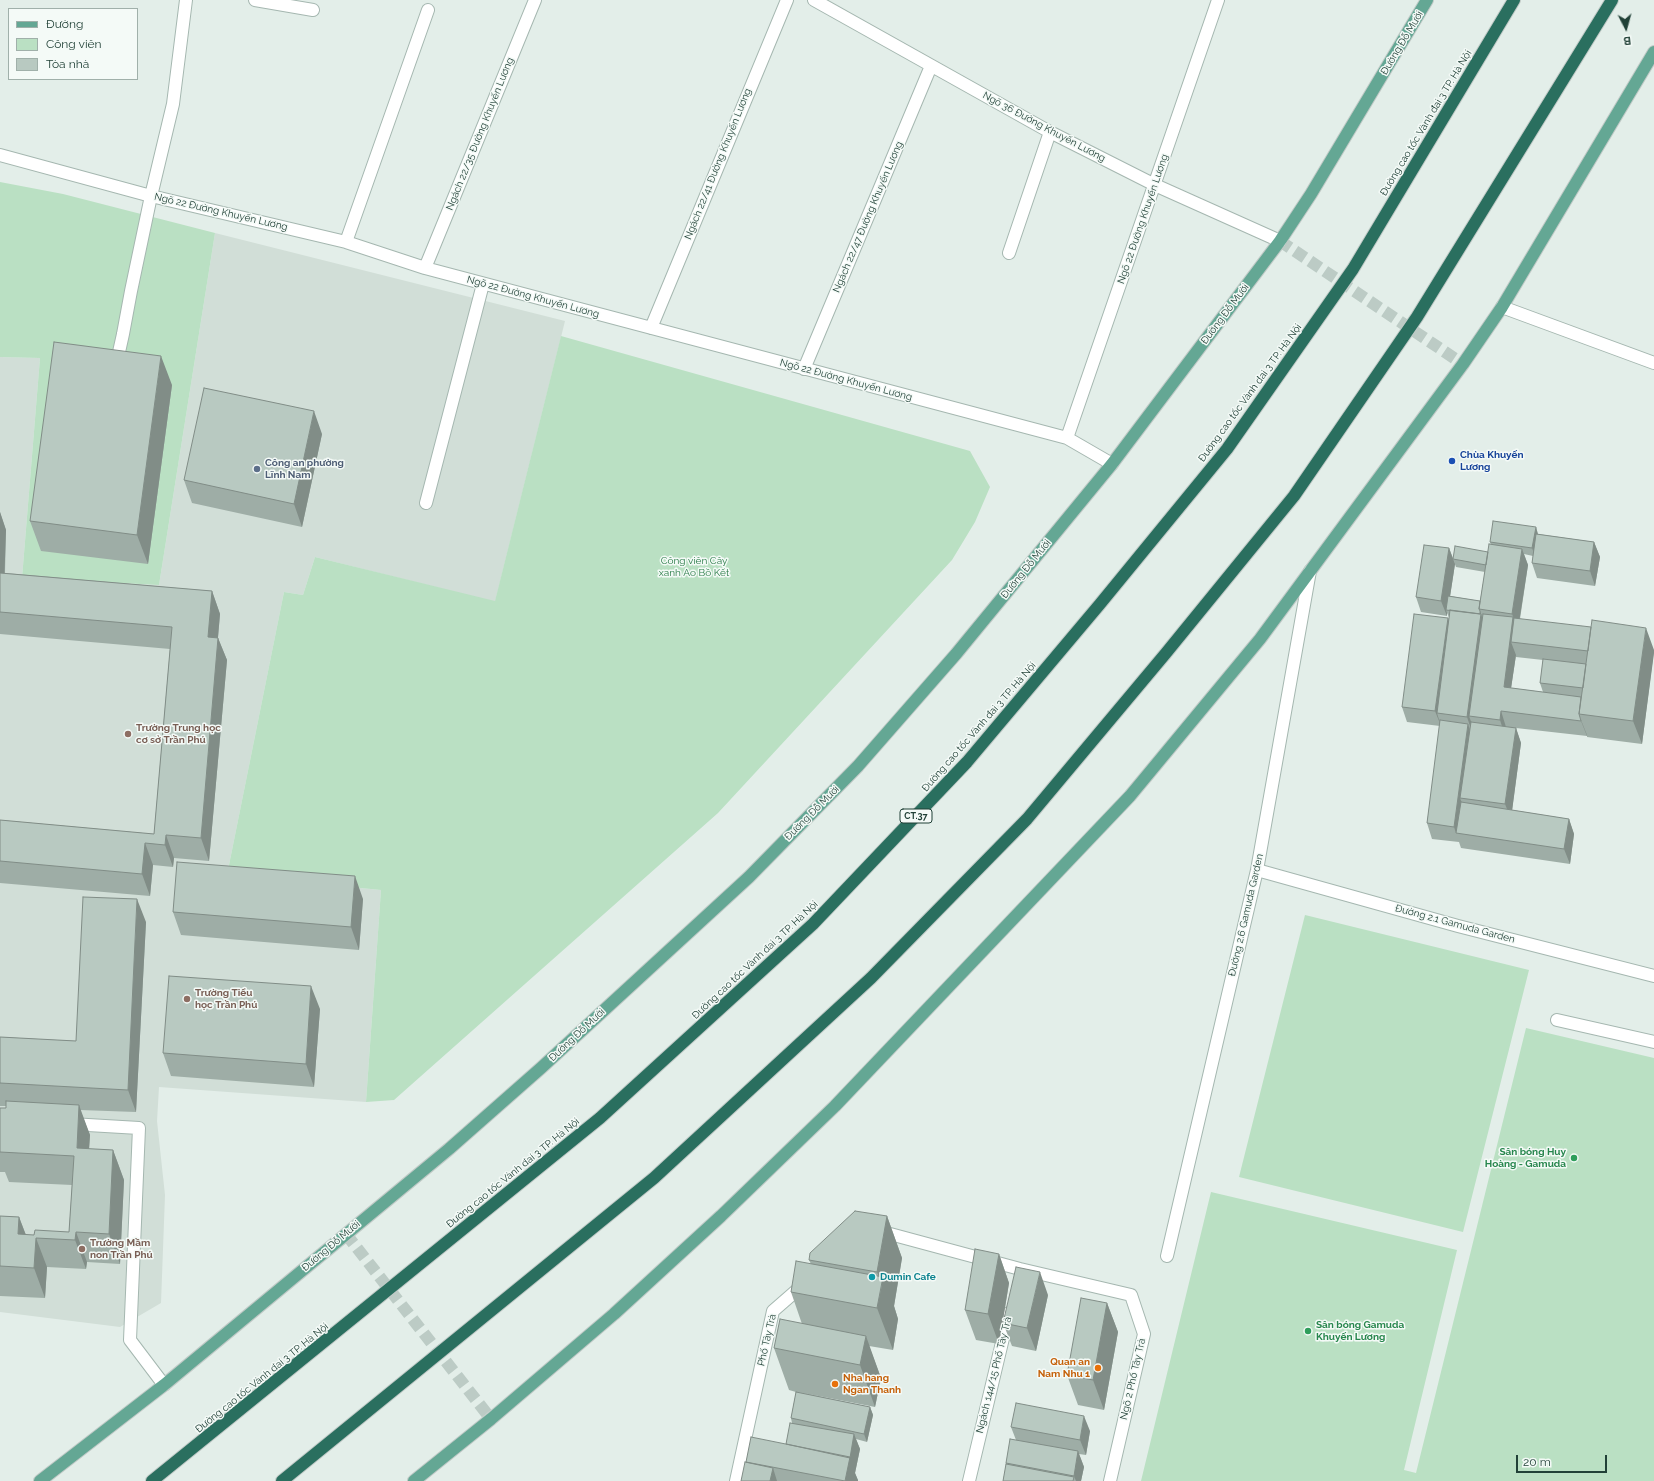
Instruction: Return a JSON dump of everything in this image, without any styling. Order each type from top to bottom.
[{"type":"highway","name":"Đường cao tốc Vành đai 3 TP. Hà Nội","points":[[152,1481],[600,1118],[813,924],[967,762],[1228,449],[1353,269],[1514,0]]},
{"type":"highway","points":[[282,1481],[654,1178],[871,978],[1027,819],[1166,653],[1294,496],[1417,317],[1612,0]]},
{"type":"main road","name":"Đường Đỗ Mười","points":[[40,1481],[164,1385],[444,1154],[541,1068],[749,877],[858,766],[956,654],[1112,464],[1280,241],[1311,194],[1427,0]]},
{"type":"main road","points":[[414,1481],[491,1419],[614,1314],[721,1216],[835,1106],[1130,796],[1260,639],[1463,364],[1502,307],[1654,52]]},
{"type":"street","points":[[117,361],[124,334],[131,291],[151,196],[173,104],[186,0]]},
{"type":"street","points":[[255,0],[313,10]]},
{"type":"street","name":"Ngách 22/35 Đường Khuyến Lương","points":[[425,268],[535,0]]},
{"type":"street","name":"Ngách 22/41 Đường Khuyến Lương","points":[[651,328],[787,0]]},
{"type":"street","name":"Ngõ 36 Đường Khuyến Lương","points":[[814,0],[1050,132],[1155,185],[1280,241]]},
{"type":"street","name":"Ngõ 22 Đường Khuyến Lương","points":[[1067,438],[1218,0]]},
{"type":"street","points":[[346,242],[428,10]]},
{"type":"street","name":"Ngách 22/47 Đường Khuyến Lương","points":[[804,369],[931,66]]},
{"type":"street","points":[[1009,254],[1050,132]]},
{"type":"street","name":"Ngõ 22 Đường Khuyến Lương","points":[[0,156],[151,196],[346,242],[425,268],[483,284],[1067,438],[1112,464]]},
{"type":"street","points":[[426,503],[483,284]]},
{"type":"street","points":[[1502,307],[1654,363]]},
{"type":"street","name":"Đường 2.6 Gamuda Garden","points":[[1167,1256],[1257,870],[1310,571]]},
{"type":"street","name":"Đường 2.1 Gamuda Garden","points":[[1257,870],[1458,926],[1654,976]]},
{"type":"street","points":[[1557,1020],[1654,1042]]},
{"type":"street","points":[[62,1124],[139,1128],[130,1340],[164,1385]]},
{"type":"street","points":[[869,1229],[1020,1269],[1016,1284]]},
{"type":"street","name":"Ngõ 2 Phố Tây Trà","points":[[1020,1269],[1131,1295],[1144,1334],[1110,1481]]},
{"type":"street","name":"Phố Tây Trà","points":[[736,1481],[773,1310],[815,1275]]},
{"type":"street","name":"Ngách 144/15 Phố Tây Trà","points":[[968,1481],[1012,1299]]},
{"type":"shaded area","points":[[215,233],[565,321],[495,602],[315,557],[303,595],[284,592],[227,875],[381,890],[366,1102],[159,1087],[157,1121],[165,1195],[161,1303],[120,1327],[0,1312],[0,357],[40,358],[22,578],[159,585]]},
{"type":"green space","points":[[0,182],[63,194],[215,233],[159,585],[22,578],[40,358],[0,357]]},
{"type":"green space","name":"Công viên Cây xanh Ao Bồ Kết","points":[[561,336],[970,451],[990,487],[975,522],[952,560],[718,813],[394,1100],[366,1102],[381,890],[227,875],[284,592],[303,595],[315,557],[495,601]]},
{"type":"green space","points":[[1305,915],[1529,970],[1463,1232],[1239,1177]]},
{"type":"green space","points":[[1526,1028],[1654,1058],[1654,1481],[1141,1481],[1211,1192],[1457,1250],[1404,1470],[1416,1473]]},
{"type":"building","points":[[54,342],[161,356],[137,535],[30,521]]},
{"type":"building","name":"Công an phường Lĩnh Nam","points":[[204,388],[314,411],[294,504],[184,480]]},
{"type":"building","points":[[1493,521],[1536,527],[1532,548],[1490,542]]},
{"type":"building","points":[[1536,534],[1594,542],[1590,571],[1532,563]]},
{"type":"building","points":[[1489,544],[1522,549],[1512,614],[1479,609]]},
{"type":"building","points":[[1424,545],[1449,548],[1441,601],[1416,597]]},
{"type":"building","points":[[1455,546],[1488,552],[1486,565],[1453,559]]},
{"type":"building","points":[[0,573],[212,591],[208,637],[218,638],[201,838],[166,835],[165,845],[145,843],[142,874],[0,861],[0,820],[154,834],[172,627],[0,612]]},
{"type":"building","points":[[1448,596],[1480,601],[1480,614],[1446,610]]},
{"type":"building","points":[[1450,610],[1481,614],[1467,717],[1437,713]]},
{"type":"building","points":[[1414,614],[1448,618],[1435,711],[1402,707]]},
{"type":"building","points":[[1483,614],[1513,617],[1504,687],[1581,697],[1579,714],[1581,721],[1501,711],[1500,720],[1469,716]]},
{"type":"building","points":[[1514,618],[1591,627],[1588,651],[1511,642]]},
{"type":"building","points":[[1592,620],[1646,628],[1633,721],[1579,714]]},
{"type":"building","points":[[1543,659],[1586,664],[1583,688],[1540,683]]},
{"type":"building","points":[[1440,720],[1468,724],[1454,827],[1427,823]]},
{"type":"building","points":[[1471,722],[1516,728],[1505,804],[1460,798]]},
{"type":"building","points":[[1461,802],[1569,819],[1564,849],[1456,833]]},
{"type":"building","points":[[177,862],[355,876],[351,927],[173,912]]},
{"type":"building","points":[[83,897],[137,899],[128,1090],[0,1083],[0,1037],[76,1041]]},
{"type":"building","points":[[169,976],[311,986],[306,1064],[163,1053]]},
{"type":"building","points":[[6,1101],[79,1105],[77,1148],[113,1150],[109,1234],[76,1232],[75,1240],[36,1238],[34,1268],[0,1266],[0,1216],[19,1217],[18,1234],[34,1235],[35,1230],[69,1232],[74,1156],[0,1152],[0,1108],[6,1108]]},
{"type":"building","points":[[855,1211],[887,1216],[877,1272],[809,1260],[810,1253]]},
{"type":"building","points":[[975,1249],[999,1254],[988,1314],[965,1310]]},
{"type":"building","points":[[796,1261],[883,1277],[877,1308],[791,1292]]},
{"type":"building","points":[[1016,1267],[1040,1272],[1027,1328],[1003,1323]]},
{"type":"building","points":[[1081,1298],[1107,1303],[1093,1380],[1067,1375]]},
{"type":"building","points":[[780,1319],[866,1336],[860,1365],[774,1348]]},
{"type":"building","points":[[796,1392],[870,1407],[864,1434],[791,1418]]},
{"type":"building","points":[[1016,1403],[1084,1416],[1080,1440],[1011,1427]]},
{"type":"building","points":[[790,1423],[854,1434],[850,1458],[786,1444]]},
{"type":"building","points":[[751,1437],[850,1457],[845,1481],[746,1462]]},
{"type":"building","points":[[1010,1439],[1078,1451],[1074,1476],[1006,1463]]},
{"type":"building","points":[[745,1462],[773,1468],[770,1481],[741,1481]]},
{"type":"building","points":[[1006,1464],[1074,1477],[1073,1481],[1003,1481]]},
{"type":"tunnel","points":[[1280,241],[1463,364]]},
{"type":"tunnel","points":[[346,1234],[491,1419]]},
{"type":"place","name":"Chùa Khuyến Lương","points":[[1452,461]]},
{"type":"place","name":"Công an phường Lĩnh Nam","points":[[257,469]]},
{"type":"place","name":"Trường Trung học cơ sở Trần Phú","points":[[128,734]]},
{"type":"place","name":"Trường Tiểu học Trần Phú","points":[[187,999]]},
{"type":"place","name":"Sân bóng Huy Hoàng - Gamuda","points":[[1574,1158]]},
{"type":"place","name":"Trường Mầm non Trần Phú","points":[[82,1249]]},
{"type":"place","name":"Dumin Cafe","points":[[872,1277]]},
{"type":"place","name":"Sân bóng Gamuda Khuyến Lương","points":[[1308,1331]]},
{"type":"place","name":"Quan an Nam Nhu 1","points":[[1098,1368]]},
{"type":"place","name":"Nha hang Ngan Thanh","points":[[835,1384]]}]
